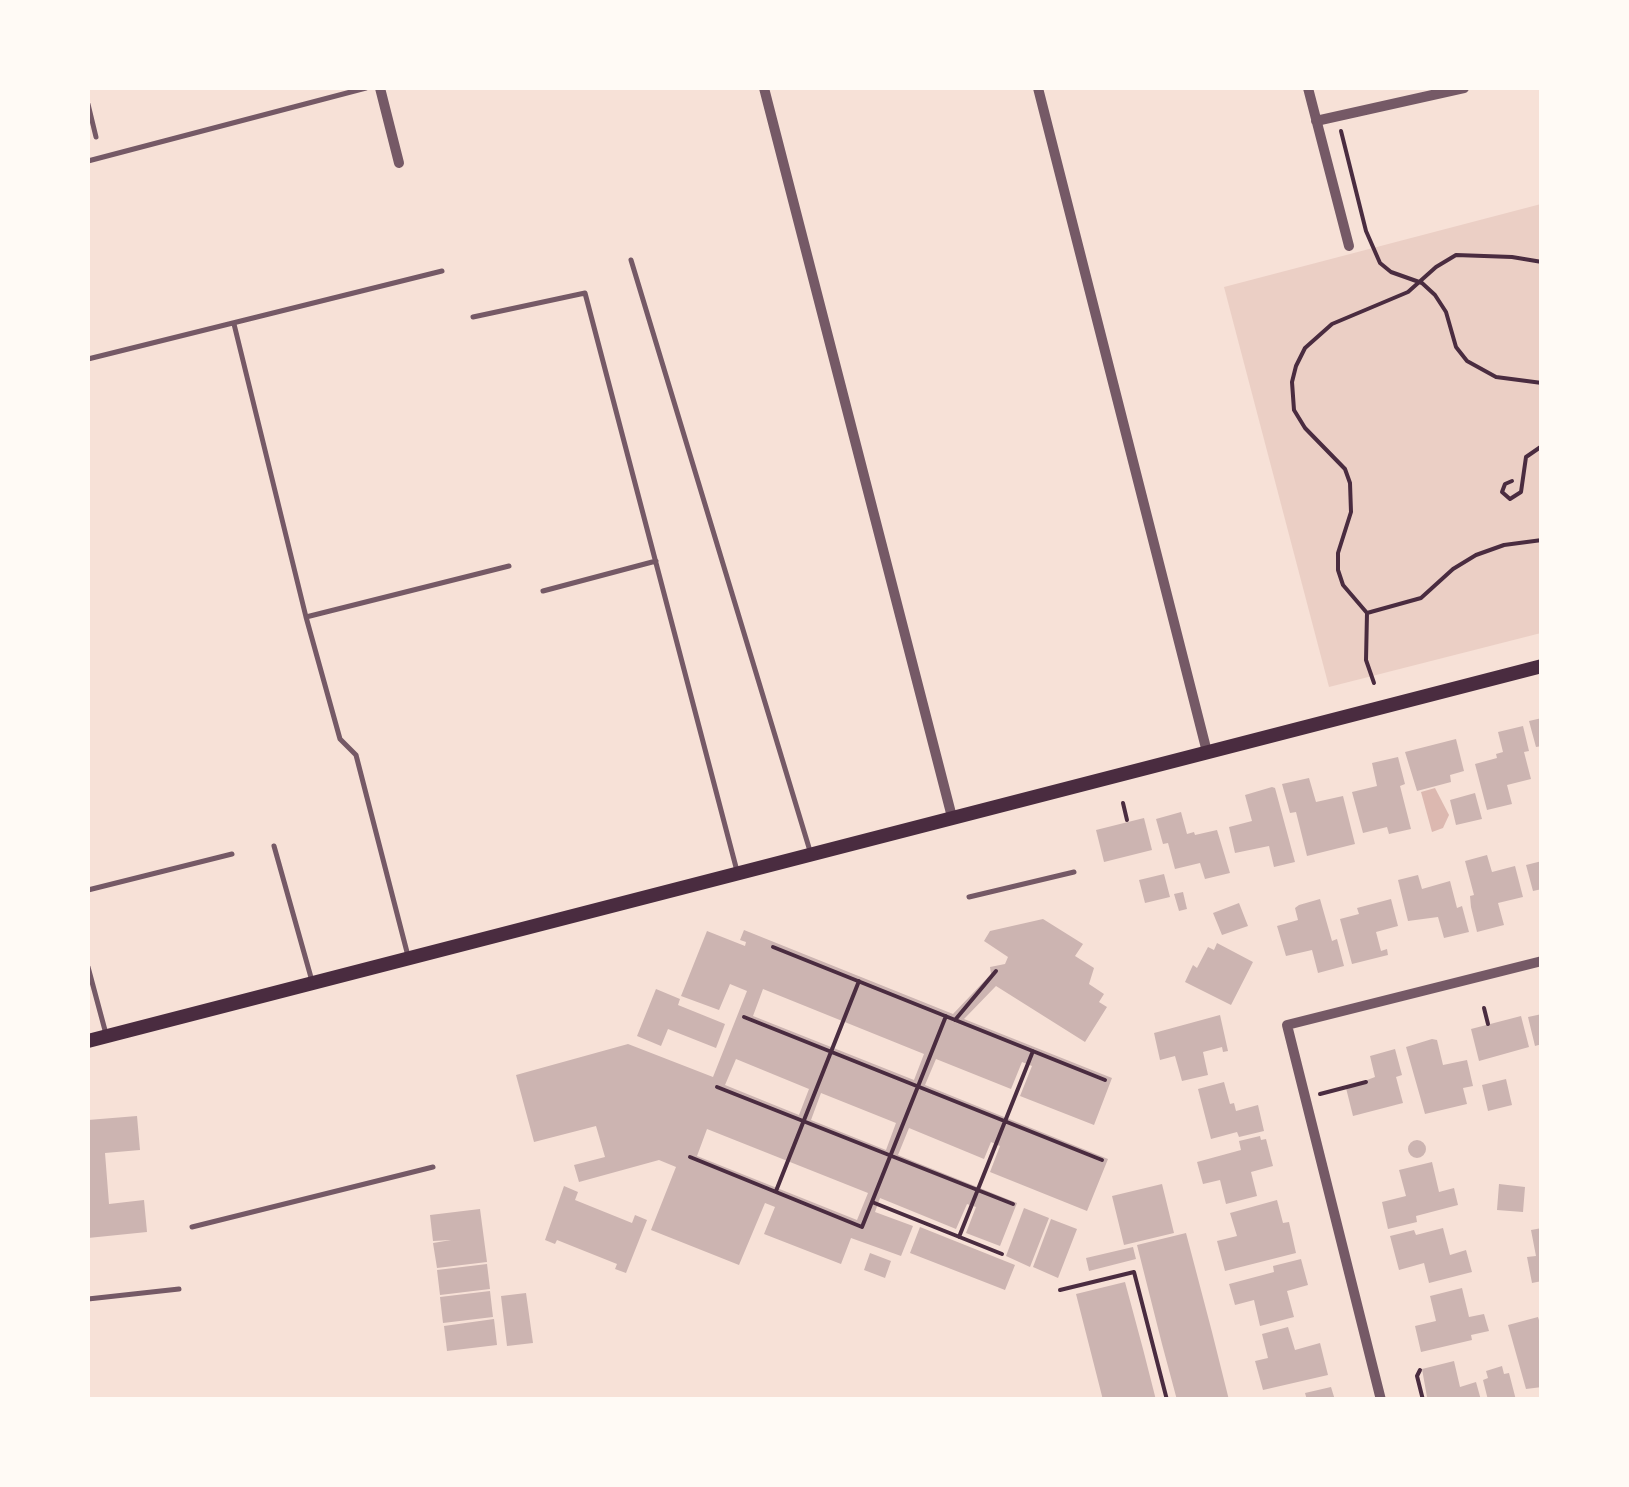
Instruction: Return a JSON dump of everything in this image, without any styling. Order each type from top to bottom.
[{"type":"main road","points":[[88,1042],[1542,666]]},
{"type":"street","points":[[380,88],[399,163]]},
{"type":"street","points":[[764,88],[952,817]]},
{"type":"street","points":[[1038,88],[1207,752]]},
{"type":"street","points":[[1308,88],[1348,246]]},
{"type":"street","points":[[1316,122],[1464,88]]},
{"type":"street","points":[[1380,1400],[1287,1025],[1542,961]]},
{"type":"lane","points":[[88,161],[366,88]]},
{"type":"lane","points":[[88,104],[96,137]]},
{"type":"lane","points":[[631,260],[811,854]]},
{"type":"lane","points":[[88,359],[442,271]]},
{"type":"lane","points":[[473,317],[585,293],[737,874]]},
{"type":"lane","points":[[234,324],[306,617],[340,739],[356,755],[409,959]]},
{"type":"lane","points":[[543,591],[656,561]]},
{"type":"lane","points":[[306,617],[509,566]]},
{"type":"lane","points":[[274,846],[313,984]]},
{"type":"lane","points":[[88,890],[232,854]]},
{"type":"lane","points":[[969,897],[1074,872]]},
{"type":"lane","points":[[88,967],[107,1037]]},
{"type":"lane","points":[[192,1226],[434,1167]]},
{"type":"lane","points":[[88,1299],[179,1289]]},
{"type":"path","points":[[1338,116],[1372,248],[1380,263],[1392,272],[1422,282],[1446,312],[1456,348],[1467,361],[1496,376],[1542,383]]},
{"type":"path","points":[[1374,683],[1366,660],[1366,613],[1343,585],[1338,570],[1338,553],[1352,512],[1350,482],[1344,469],[1305,428],[1294,410],[1292,382],[1305,348],[1332,324],[1386,303],[1456,256],[1542,262]]},
{"type":"path","points":[[1512,481],[1505,484],[1502,492],[1510,499],[1521,492],[1526,457],[1542,446]]},
{"type":"path","points":[[1366,613],[1420,598],[1476,555],[1504,544],[1542,540]]},
{"type":"path","points":[[1123,803],[1127,820]]},
{"type":"path","points":[[773,947],[1105,1080]]},
{"type":"path","points":[[955,1020],[996,971]]},
{"type":"path","points":[[776,1191],[859,982]]},
{"type":"path","points":[[1484,1008],[1488,1024]]},
{"type":"path","points":[[690,1156],[862,1227],[946,1016]]},
{"type":"path","points":[[744,1017],[1102,1160]]},
{"type":"path","points":[[959,1237],[1032,1051]]},
{"type":"path","points":[[1334,1090],[1366,1082]]},
{"type":"path","points":[[717,1086],[1012,1204]]},
{"type":"path","points":[[872,1202],[1002,1254]]},
{"type":"path","points":[[1060,1290],[1134,1272],[1167,1400]]},
{"type":"path","points":[[1420,1370],[1424,1400]]},
{"type":"shaded area","points":[[1541,204],[1541,633],[1329,687],[1224,287]]},
{"type":"shaded area","points":[[1435,788],[1449,815],[1443,828],[1432,832],[1421,792]]},
{"type":"building","points":[[1542,718],[1542,746],[1536,747],[1529,721]]},
{"type":"building","points":[[1523,726],[1531,779],[1507,785],[1512,804],[1487,810],[1475,764],[1497,758],[1496,754],[1503,752],[1498,732]]},
{"type":"building","points":[[1456,739],[1464,771],[1450,775],[1451,782],[1417,791],[1405,752]]},
{"type":"building","points":[[1398,757],[1405,784],[1400,786],[1411,829],[1389,834],[1387,827],[1363,833],[1352,792],[1377,786],[1372,763]]},
{"type":"building","points":[[1309,778],[1316,802],[1343,796],[1355,844],[1307,856],[1296,812],[1290,813],[1282,784]]},
{"type":"building","points":[[1272,787],[1295,862],[1274,867],[1269,846],[1235,853],[1229,827],[1252,821],[1245,795]]},
{"type":"building","points":[[1475,793],[1482,819],[1456,825],[1450,800]]},
{"type":"building","points":[[1181,812],[1187,834],[1217,830],[1230,873],[1205,879],[1200,863],[1175,869],[1156,819]]},
{"type":"building","points":[[1144,818],[1152,850],[1104,862],[1096,830]]},
{"type":"building","points":[[1487,855],[1492,872],[1515,866],[1523,897],[1498,903],[1504,925],[1477,932],[1470,896],[1474,895],[1465,861]]},
{"type":"building","points":[[1542,861],[1542,889],[1533,891],[1526,865]]},
{"type":"building","points":[[1164,874],[1170,897],[1145,903],[1139,880]]},
{"type":"building","points":[[1418,875],[1422,889],[1450,881],[1469,932],[1444,938],[1438,917],[1408,921],[1398,880]]},
{"type":"building","points":[[1183,892],[1187,909],[1179,911],[1174,894]]},
{"type":"building","points":[[1320,899],[1344,966],[1318,973],[1312,950],[1286,956],[1277,926],[1298,920],[1295,908],[1299,905]]},
{"type":"building","points":[[1391,899],[1398,926],[1376,932],[1381,951],[1387,949],[1388,955],[1352,964],[1340,919],[1359,914],[1357,908]]},
{"type":"building","points":[[1239,903],[1248,926],[1222,935],[1213,913]]},
{"type":"building","points":[[1043,919],[1083,944],[1075,956],[1094,968],[1089,984],[1104,994],[1099,1002],[1107,1007],[1085,1042],[996,986],[964,1019],[1112,1078],[1094,1125],[1020,1096],[1032,1066],[1022,1062],[1011,1089],[936,1059],[925,1085],[1108,1159],[1087,1211],[990,1172],[1000,1146],[991,1142],[984,1159],[909,1128],[898,1155],[1017,1203],[1000,1246],[966,1233],[976,1207],[967,1204],[956,1229],[880,1198],[875,1212],[913,1226],[901,1256],[851,1238],[841,1264],[764,1234],[775,1207],[765,1203],[739,1265],[651,1230],[676,1167],[659,1160],[579,1182],[574,1165],[605,1157],[596,1126],[534,1142],[516,1075],[628,1044],[713,1077],[747,991],[730,984],[719,1010],[681,996],[707,931],[745,946],[746,942],[740,940],[744,930],[953,1014],[991,974],[990,967],[1005,964],[1008,957],[984,941],[990,931]],"holes":[[[763,989],[924,1054],[914,1080],[753,1016]],[[736,1059],[809,1089],[799,1115],[725,1085]],[[821,1093],[896,1123],[886,1150],[811,1120]],[[707,1129],[868,1193],[857,1220],[697,1156]]]},
{"type":"building","points":[[1217,943],[1253,962],[1231,1005],[1185,982],[1193,965],[1197,968],[1208,947],[1214,950]]},
{"type":"building","points":[[656,989],[680,999],[678,1005],[725,1024],[716,1048],[668,1029],[661,1046],[637,1036]]},
{"type":"building","points":[[1542,1014],[1542,1044],[1535,1046],[1528,1017]]},
{"type":"building","points":[[1220,1015],[1228,1051],[1223,1052],[1222,1047],[1203,1052],[1208,1075],[1182,1081],[1175,1056],[1160,1060],[1154,1033]]},
{"type":"building","points":[[1521,1016],[1529,1047],[1479,1061],[1471,1029]]},
{"type":"building","points":[[1437,1040],[1443,1065],[1467,1060],[1473,1086],[1463,1088],[1467,1104],[1425,1114],[1406,1047]]},
{"type":"building","points":[[1395,1049],[1402,1075],[1396,1077],[1403,1103],[1353,1116],[1346,1088],[1375,1077],[1370,1056]]},
{"type":"building","points":[[1506,1079],[1512,1105],[1488,1111],[1482,1085]]},
{"type":"building","points":[[1224,1082],[1236,1111],[1258,1105],[1264,1131],[1239,1137],[1237,1132],[1211,1139],[1198,1089]]},
{"type":"building","points":[[137,1116],[140,1150],[105,1153],[109,1204],[144,1200],[147,1232],[88,1238],[88,1120]]},
{"type":"building","points":[[1260,1136],[1261,1140],[1266,1139],[1273,1166],[1251,1172],[1257,1196],[1226,1204],[1220,1180],[1203,1184],[1197,1162],[1241,1150],[1239,1141]]},
{"type":"building","points":[[1417,1140],[1426,1149],[1417,1158],[1408,1149]]},
{"type":"building","points":[[1432,1162],[1439,1192],[1454,1188],[1458,1205],[1416,1216],[1417,1222],[1388,1229],[1382,1202],[1406,1196],[1399,1170]]},
{"type":"building","points":[[1162,1184],[1174,1233],[1124,1245],[1112,1196]]},
{"type":"building","points":[[1499,1184],[1525,1187],[1523,1212],[1497,1210]]},
{"type":"building","points":[[564,1186],[578,1192],[575,1200],[632,1223],[635,1215],[647,1220],[626,1273],[615,1269],[617,1264],[557,1240],[555,1244],[545,1240]]},
{"type":"building","points":[[1277,1200],[1283,1223],[1289,1222],[1296,1253],[1225,1271],[1217,1241],[1237,1236],[1230,1213]]},
{"type":"building","points":[[1024,1208],[1049,1218],[1030,1267],[1006,1256]]},
{"type":"building","points":[[480,1209],[487,1262],[437,1268],[433,1243],[451,1240],[433,1241],[430,1215]]},
{"type":"building","points":[[1051,1219],[1077,1229],[1058,1278],[1033,1267]]},
{"type":"building","points":[[920,1227],[1015,1265],[1005,1290],[910,1253]]},
{"type":"building","points":[[1443,1228],[1450,1255],[1466,1250],[1472,1272],[1429,1283],[1424,1263],[1399,1270],[1390,1236]]},
{"type":"building","points":[[1542,1228],[1542,1281],[1532,1283],[1527,1257],[1536,1256],[1531,1230]]},
{"type":"building","points":[[1186,1233],[1229,1400],[1177,1400],[1162,1344],[1137,1245]]},
{"type":"building","points":[[1133,1247],[1136,1259],[1089,1271],[1086,1258]]},
{"type":"building","points":[[870,1253],[891,1261],[885,1278],[864,1270]]},
{"type":"building","points":[[1301,1259],[1308,1285],[1287,1291],[1294,1317],[1260,1326],[1254,1300],[1235,1305],[1229,1284],[1274,1272],[1273,1266]]},
{"type":"building","points":[[487,1264],[490,1289],[440,1295],[437,1270]]},
{"type":"building","points":[[1125,1282],[1156,1400],[1103,1400],[1076,1294]]},
{"type":"building","points":[[1462,1288],[1469,1317],[1484,1314],[1489,1331],[1471,1335],[1472,1340],[1421,1352],[1415,1326],[1436,1321],[1430,1296]]},
{"type":"building","points":[[490,1291],[493,1317],[443,1323],[440,1297]]},
{"type":"building","points":[[526,1293],[533,1343],[507,1346],[501,1296]]},
{"type":"building","points":[[1538,1317],[1542,1330],[1542,1387],[1526,1389],[1508,1325]]},
{"type":"building","points":[[494,1319],[497,1345],[447,1351],[444,1326]]},
{"type":"building","points":[[1288,1327],[1295,1350],[1320,1343],[1328,1375],[1263,1390],[1255,1361],[1268,1358],[1262,1334]]},
{"type":"building","points":[[1454,1361],[1460,1387],[1476,1382],[1481,1400],[1427,1397],[1422,1369]]},
{"type":"building","points":[[1502,1366],[1504,1374],[1509,1373],[1516,1400],[1488,1400],[1483,1380],[1488,1378],[1486,1371]]},
{"type":"building","points":[[1331,1387],[1335,1400],[1307,1400],[1305,1393]]}]
